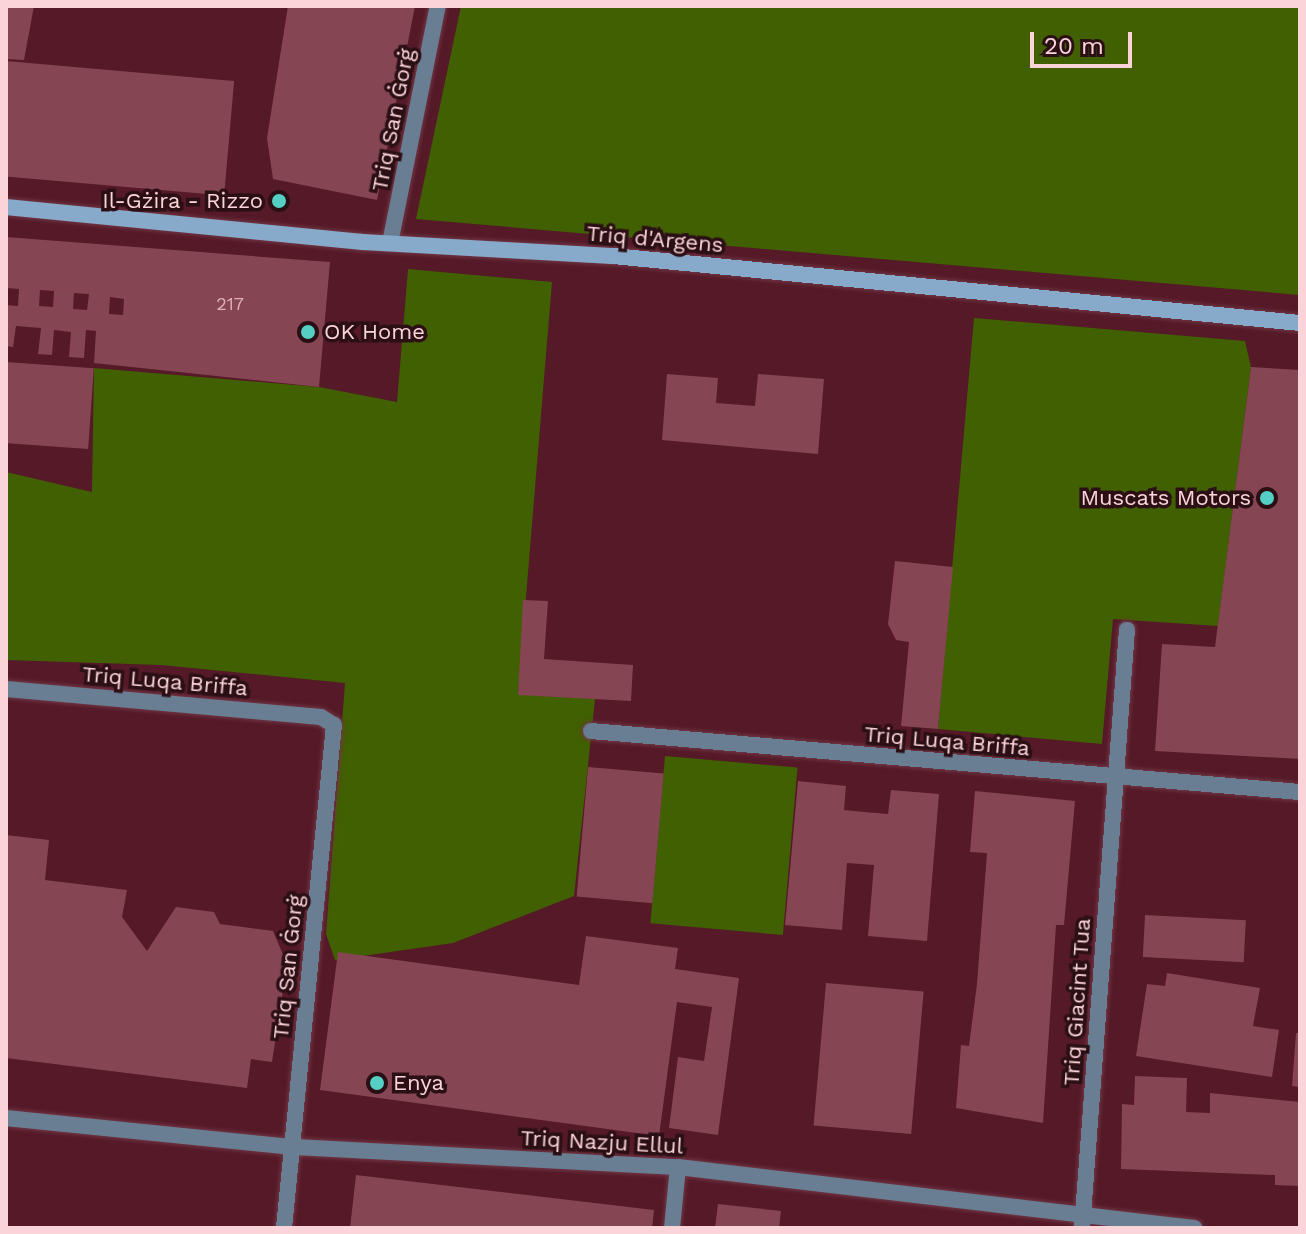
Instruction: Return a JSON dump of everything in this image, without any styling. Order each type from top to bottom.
[{"type":"main road","name":"Triq d'Argens","points":[[6,207],[390,243],[613,256],[1300,323]]},
{"type":"street","name":"Triq San Ġorġ","points":[[390,243],[438,6]]},
{"type":"street","name":"Triq Giacint Tua","points":[[1083,1224],[1127,630]]},
{"type":"street","name":"Triq Luqa Briffa","points":[[6,689],[321,717]]},
{"type":"street","name":"Triq San Ġorġ","points":[[284,1228],[334,725],[321,717]]},
{"type":"street","name":"Triq Luqa Briffa","points":[[591,731],[1116,779],[1300,792]]},
{"type":"street","name":"Triq Nazju Ellul","points":[[6,1118],[293,1147],[678,1167],[1083,1224],[1194,1228]]},
{"type":"street","points":[[672,1228],[678,1167]]},
{"type":"green space","points":[[461,6],[1300,6],[1300,295],[416,219]]},
{"type":"green space","points":[[408,269],[552,282],[518,694],[595,699],[574,896],[453,943],[335,960],[326,934],[345,683],[161,665],[6,660],[6,472],[92,492],[94,368],[319,387],[397,402]]},
{"type":"green space","points":[[974,318],[1245,341],[1251,367],[1218,626],[1113,619],[1102,744],[938,729]]},
{"type":"green space","points":[[665,756],[797,768],[783,935],[650,923]]},
{"type":"building","points":[[6,6],[34,6],[24,60],[6,59]]},
{"type":"building","points":[[288,6],[415,6],[377,200],[273,179],[267,138]]},
{"type":"building","points":[[6,61],[234,81],[224,196],[6,176]]},
{"type":"building","points":[[6,237],[330,262],[319,387],[94,363],[96,331],[86,330],[84,358],[69,357],[71,332],[54,330],[52,355],[38,354],[41,328],[16,326],[13,347],[6,346],[6,305],[18,306],[19,289],[6,288]],"holes":[[[40,290],[54,291],[53,307],[39,306]],[[74,293],[89,294],[87,310],[73,309]],[[110,297],[124,299],[123,315],[109,314]]]},
{"type":"building","points":[[6,362],[94,368],[88,449],[6,443]]},
{"type":"building","points":[[1251,367],[1300,370],[1300,759],[1155,751],[1162,644],[1215,647]]},
{"type":"building","points":[[667,374],[718,378],[716,403],[755,406],[758,374],[824,379],[818,454],[662,440]]},
{"type":"building","points":[[895,561],[953,567],[938,729],[901,726],[909,642],[896,640],[888,624]]},
{"type":"building","points":[[523,600],[548,601],[544,659],[633,665],[631,701],[518,695]]},
{"type":"building","points":[[588,767],[664,774],[652,903],[577,897]]},
{"type":"building","points":[[798,781],[846,786],[844,810],[864,812],[888,814],[891,790],[939,794],[927,941],[868,936],[874,865],[847,863],[842,930],[785,925]]},
{"type":"building","points":[[975,791],[1075,801],[1064,925],[1056,925],[1043,1123],[956,1108],[961,1045],[969,1046],[977,984],[987,853],[970,852]]},
{"type":"building","points":[[6,835],[49,840],[45,880],[127,890],[122,917],[147,951],[176,907],[214,912],[220,924],[273,931],[287,964],[272,1062],[251,1059],[247,1088],[6,1058]]},
{"type":"building","points":[[1145,915],[1246,920],[1244,962],[1143,957]]},
{"type":"building","points":[[586,936],[678,948],[675,969],[739,978],[718,1135],[669,1128],[678,1057],[704,1061],[712,1007],[677,1002],[659,1136],[320,1090],[338,952],[579,985]]},
{"type":"building","points":[[1167,973],[1260,988],[1253,1026],[1279,1030],[1272,1077],[1136,1056],[1147,984],[1165,986]]},
{"type":"building","points":[[826,983],[924,992],[911,1134],[814,1125]]},
{"type":"building","points":[[1296,1033],[1300,1033],[1300,1087],[1292,1086]]},
{"type":"building","points":[[1135,1076],[1187,1078],[1186,1112],[1210,1113],[1210,1093],[1300,1102],[1300,1186],[1275,1185],[1275,1175],[1121,1169],[1122,1104],[1134,1105]]},
{"type":"building","points":[[356,1175],[654,1210],[652,1228],[350,1228]]},
{"type":"building","points":[[718,1204],[781,1211],[779,1228],[715,1228]]},
{"type":"place","name":"Il-Gżira - Rizzo","points":[[279,201]]},
{"type":"place","name":"OK Home","points":[[308,332]]},
{"type":"place","name":"Muscats Motors","points":[[1267,498]]},
{"type":"place","name":"Enya","points":[[377,1083]]}]
